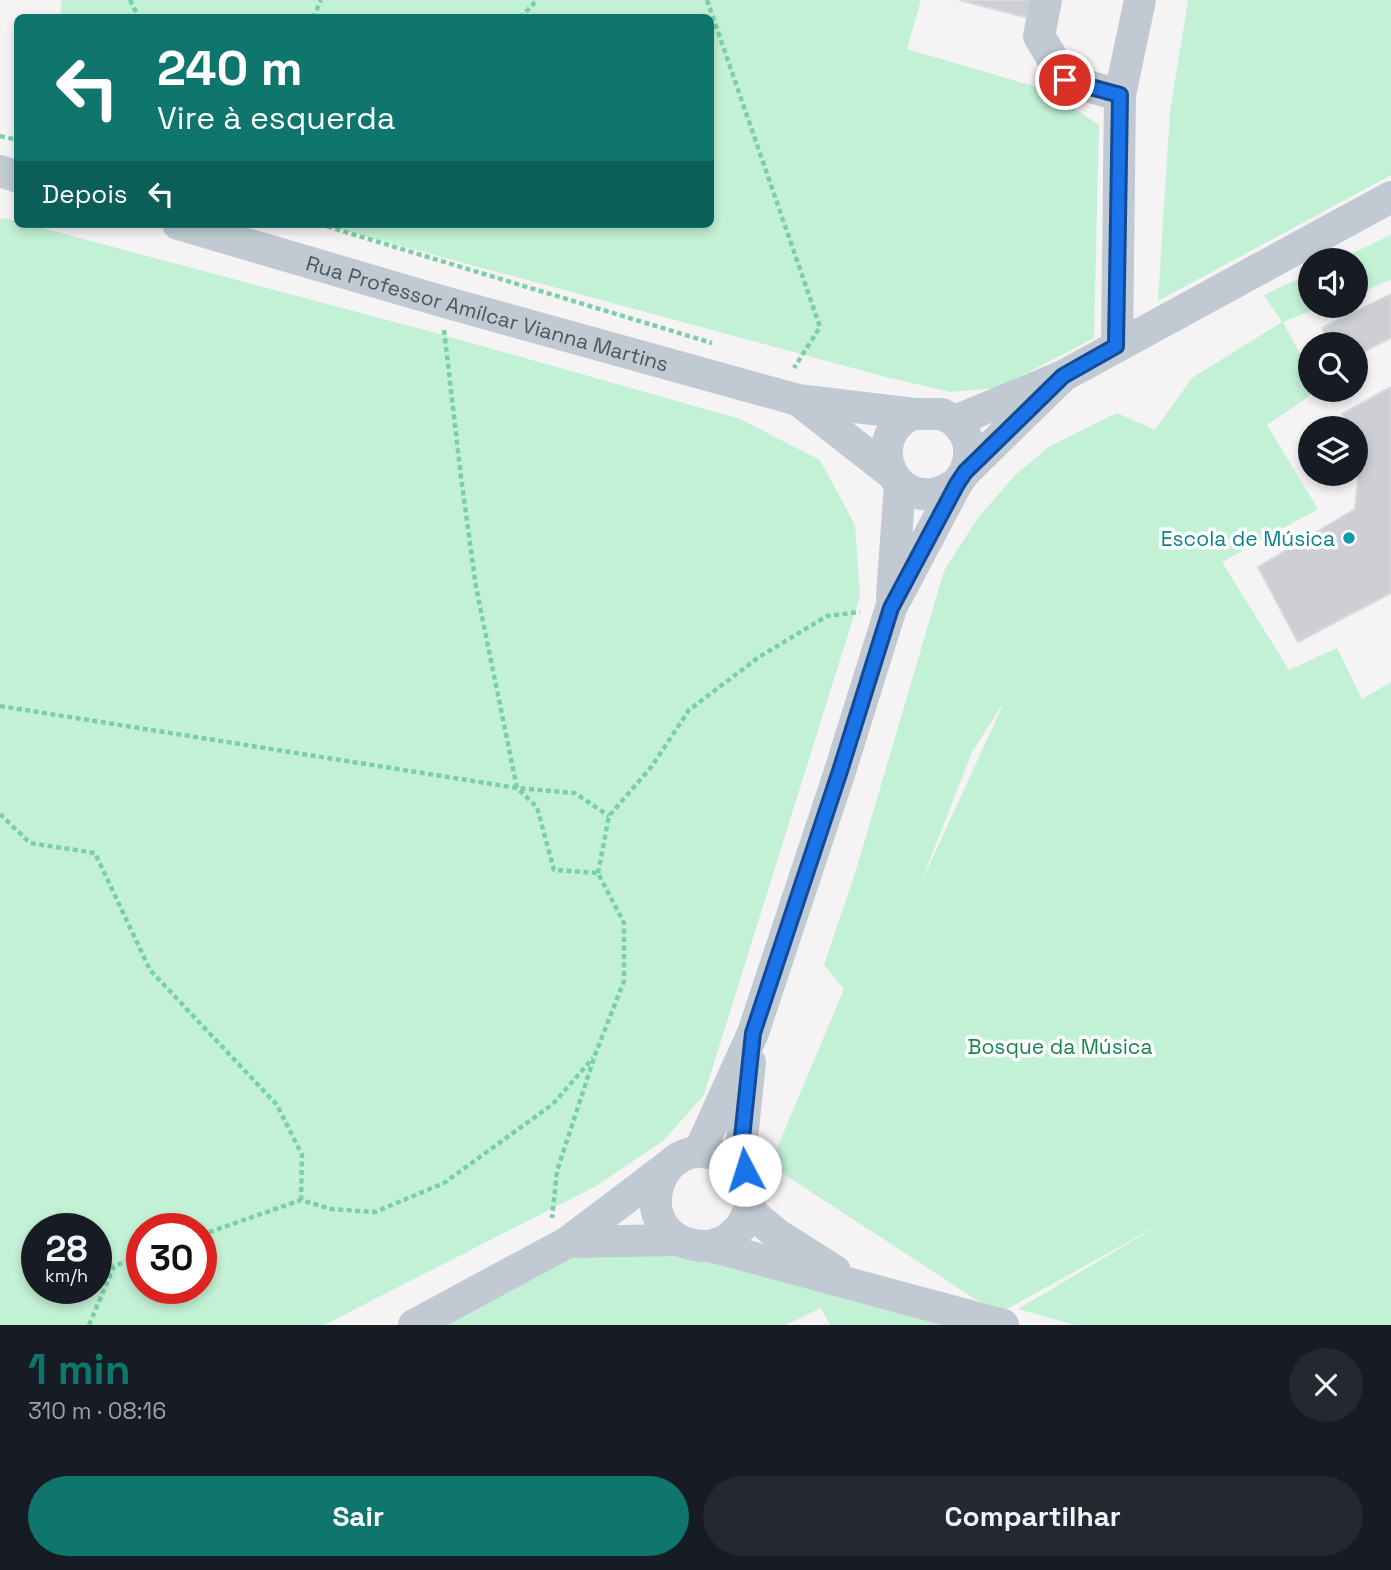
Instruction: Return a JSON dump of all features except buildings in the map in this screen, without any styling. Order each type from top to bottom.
[{"type":"street","points":[[1046,0],[1039,36],[1065,80],[1120,95]]},
{"type":"street","points":[[1116,346],[1120,95],[1140,0]]},
{"type":"street","points":[[955,421],[1063,376],[1391,197]]},
{"type":"street","name":"Rua Professor Amílcar Vianna Martins","points":[[192,228],[441,301],[798,400],[914,414]]},
{"type":"street","points":[[699,1152],[753,1033],[891,608],[961,478],[969,459],[969,444],[964,432],[955,421],[942,414],[914,414],[899,423],[888,440],[886,459],[896,479],[912,492],[930,495],[944,491],[961,478],[1063,376]]},
{"type":"street","name":"Rua Professor Amílcar Vianna Martins","points":[[798,400],[896,479]]},
{"type":"street","points":[[891,608],[896,479]]},
{"type":"street","points":[[753,1033],[741,1147],[749,1202],[778,1235],[867,1289]]},
{"type":"street","points":[[414,1325],[558,1247],[683,1156],[699,1152],[725,1157],[737,1167],[746,1178],[749,1202],[741,1227],[727,1240],[710,1246]]},
{"type":"street","points":[[670,1165],[659,1179],[655,1196],[657,1213],[665,1228],[678,1240]]},
{"type":"street","points":[[558,1247],[678,1240],[710,1246],[1003,1325]]},
{"type":"path","points":[[524,14],[537,0]]},
{"type":"path","points":[[714,18],[820,327],[794,368]]},
{"type":"path","points":[[332,228],[715,344]]},
{"type":"path","points":[[441,301],[476,587],[517,788],[537,807],[554,870],[598,873]]},
{"type":"path","points":[[558,1247],[557,1171],[595,1055],[624,981],[624,923],[598,873],[609,816],[652,766],[689,710],[759,657],[827,616],[891,608]]},
{"type":"path","points":[[0,706],[517,788],[575,793],[609,816]]},
{"type":"path","points":[[0,814],[30,843],[95,853],[150,970],[276,1105],[302,1155],[301,1200]]},
{"type":"path","points":[[217,1229],[301,1200],[331,1209],[375,1212],[444,1183],[553,1104],[595,1055]]},
{"type":"path","points":[[89,1325],[114,1266],[126,1262]]},
{"type":"green space","points":[[62,0],[921,0],[907,49],[1047,90],[1099,125],[1094,338],[998,388],[950,392],[335,228],[714,228],[714,14],[60,14]]},
{"type":"green space","points":[[1188,0],[1391,0],[1391,175],[1158,301],[1170,112]]},
{"type":"green space","points":[[4,218],[14,221],[14,228],[42,228],[436,333],[740,419],[820,460],[855,525],[860,596],[704,1095],[663,1141],[598,1185],[324,1325],[0,1325],[0,220]]},
{"type":"green space","points":[[1391,235],[1391,280],[1368,289],[1368,248],[1364,248]]},
{"type":"green space","name":"Bosque da Música","points":[[1298,279],[1298,316],[1283,322],[1298,350],[1298,402],[1301,402],[1267,425],[1298,476],[1298,486],[1304,486],[1318,509],[1222,562],[1289,670],[1337,648],[1362,699],[1391,682],[1391,1325],[1075,1325],[1018,1309],[1166,1221],[998,1314],[770,1165],[844,989],[824,965],[856,870],[944,571],[977,519],[1015,475],[1050,446],[1117,413],[1155,430],[1192,378],[1282,322],[1264,295]],"holes":[[[1002,707],[920,885],[972,752]]]},
{"type":"green space","points":[[678,1250],[968,1325],[830,1325],[821,1308],[786,1325],[438,1325],[552,1258]]},
{"type":"place","name":"Escola de Música","points":[[1349,538]]},
{"type":"route","points":[[745,1170],[741,1147],[753,1033],[891,608],[965,472],[1063,376],[1116,346],[1120,95],[1065,80]]}]
